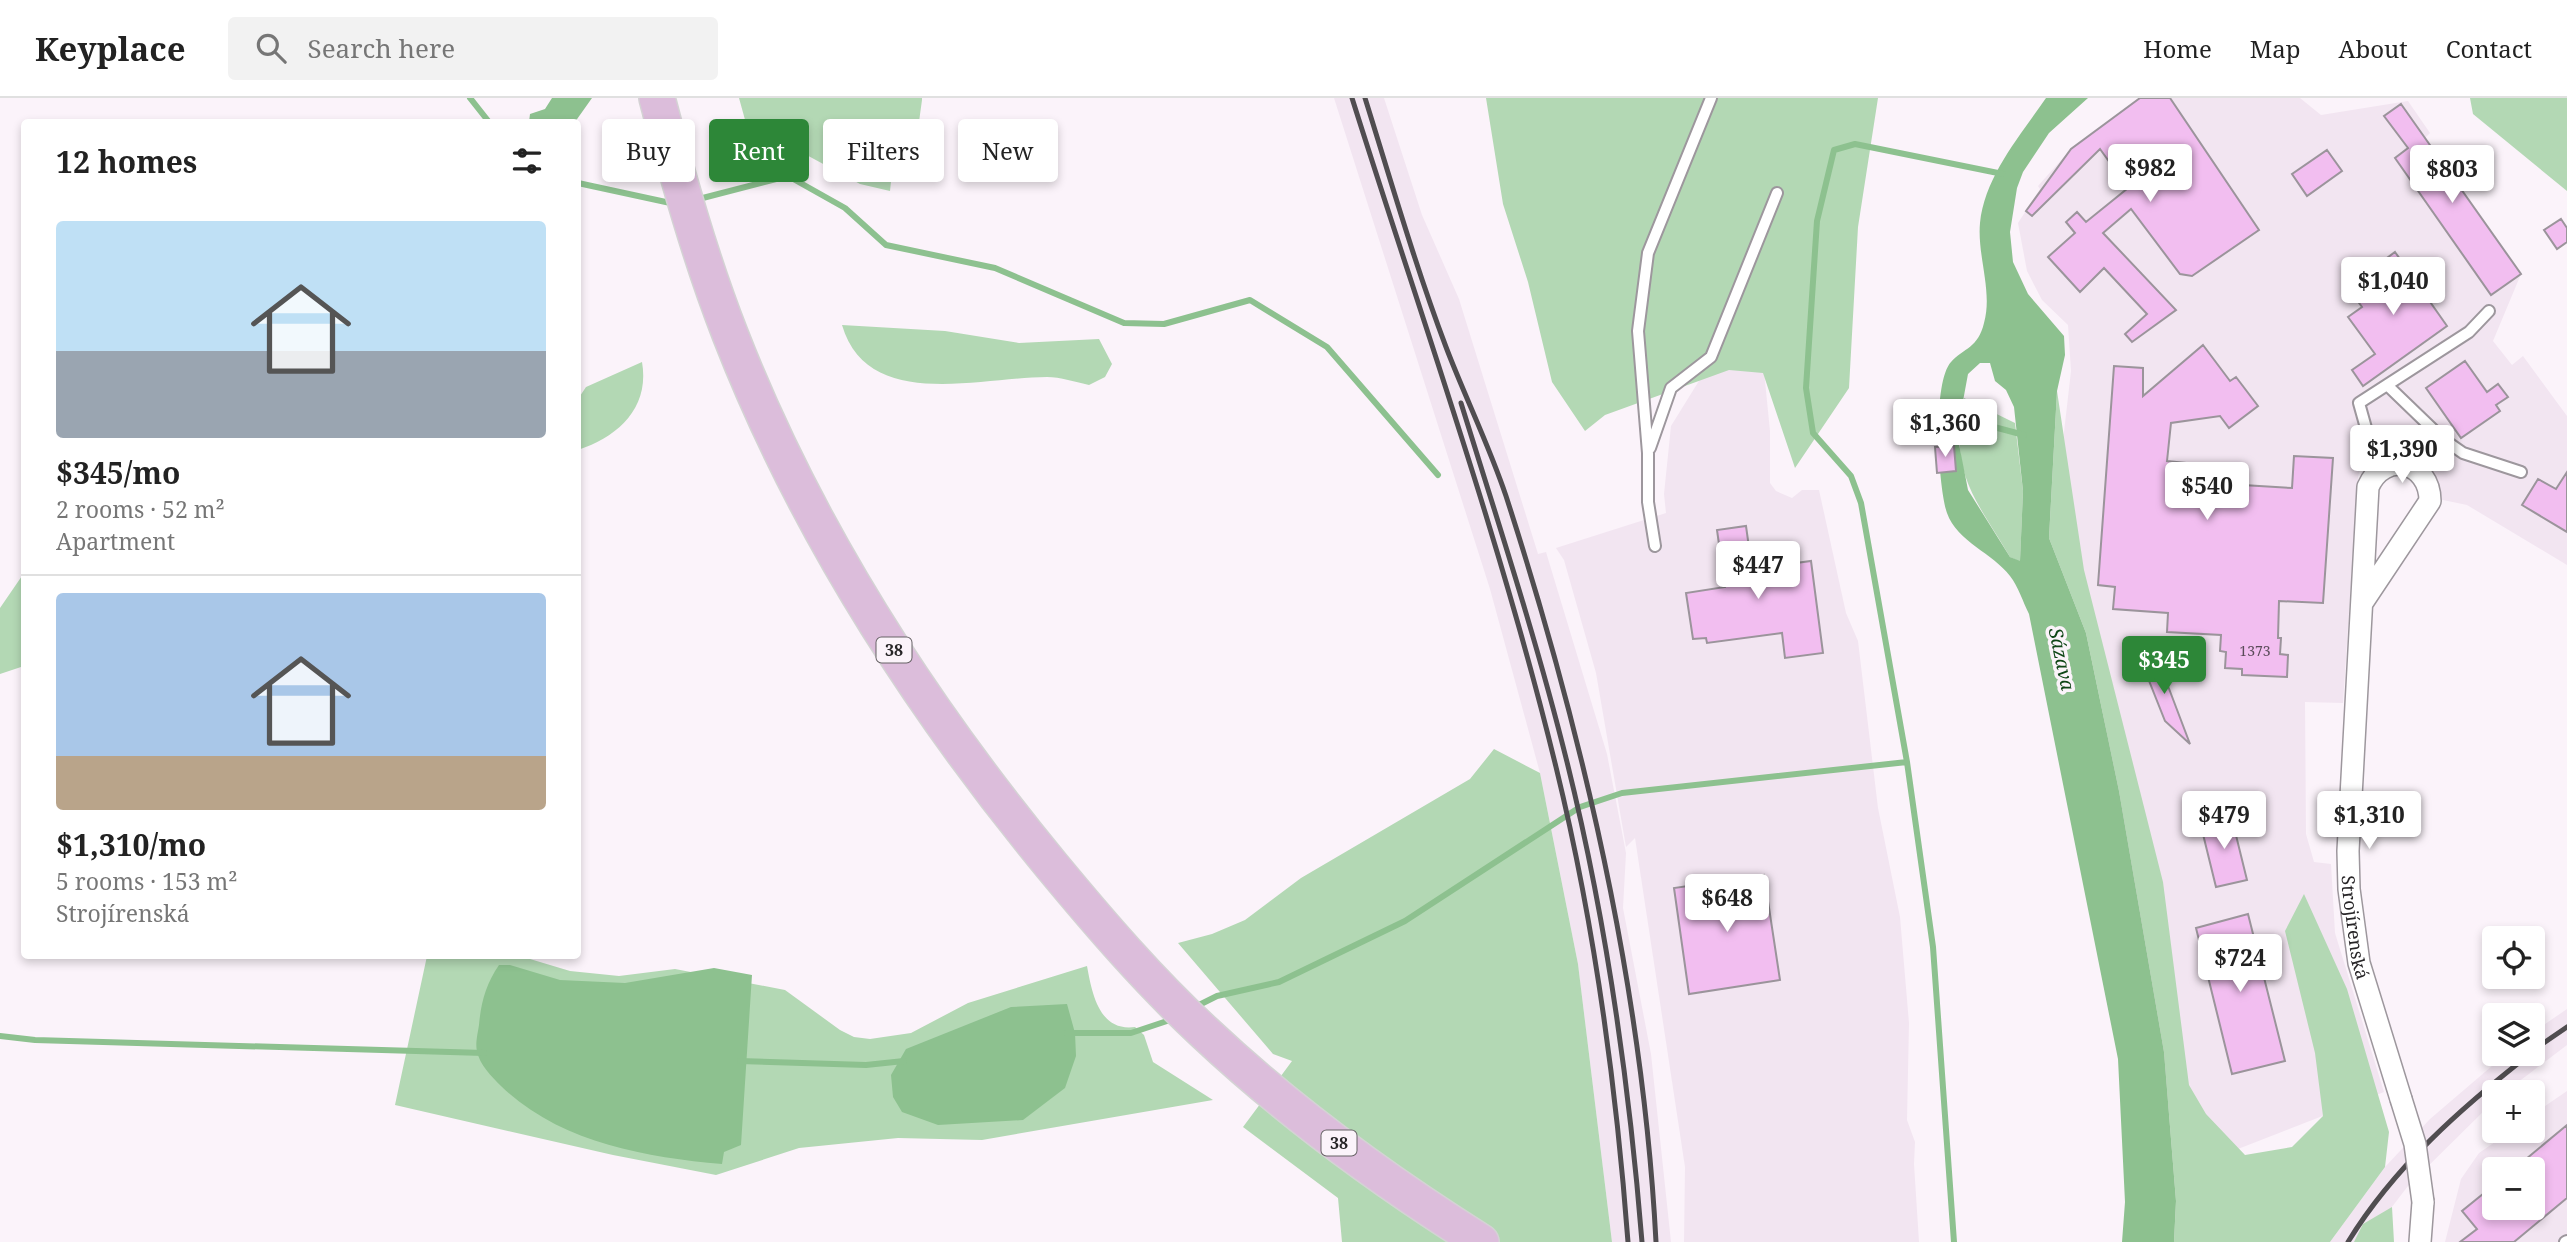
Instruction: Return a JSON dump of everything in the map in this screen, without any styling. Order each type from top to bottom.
[{"type":"main road","name":"38","points":[[657,98],[702,256],[729,333],[793,474],[832,549],[915,683],[1002,805],[1105,930],[1204,1033],[1254,1077],[1403,1192],[1481,1242]]},
{"type":"street","points":[[2362,603],[2430,500],[2425,477],[2411,466],[2390,464],[2378,471]]},
{"type":"street","name":"Strojírenská","points":[[2378,471],[2368,487],[2349,820],[2349,889],[2359,963],[2415,1144],[2423,1202],[2420,1242]]},
{"type":"lane","points":[[1655,546],[1648,502],[1648,453],[1639,331],[1648,253],[1711,98]]},
{"type":"lane","points":[[1648,453],[1671,387],[1711,357],[1777,194]]},
{"type":"lane","points":[[2378,471],[2359,403],[2469,332],[2489,311]]},
{"type":"lane","points":[[2388,385],[2443,439],[2463,453],[2521,472]]},
{"type":"shaded area","points":[[739,98],[922,98],[919,119],[823,119],[823,164],[809,156],[809,119],[745,119]]},
{"type":"shaded area","points":[[1334,98],[1384,98],[1422,215],[1459,299],[1538,554],[1546,552],[1607,754],[1626,853],[1623,908],[1651,1054],[1671,1242],[1612,1242],[1578,964],[1540,773],[1490,589]]},
{"type":"shaded area","points":[[1486,98],[1878,98],[1858,227],[1849,388],[1795,468],[1763,373],[1729,370],[1605,415],[1585,431],[1552,382],[1528,282],[1503,204]]},
{"type":"shaded area","points":[[2140,98],[2300,98],[2321,115],[2408,101],[2430,133],[2425,138],[2521,274],[2493,341],[2512,365],[2523,356],[2567,416],[2567,565],[2467,505],[2438,499],[2433,473],[2415,452],[2402,444],[2385,441],[2375,445],[2362,461],[2358,477],[2343,703],[2305,702],[2306,834],[2314,862],[2331,864],[2335,933],[2384,1092],[2220,1156],[2177,1159],[2061,458],[2071,371],[2068,325],[2042,300],[2027,271],[2018,223],[2040,189],[2038,186],[2071,149]]},
{"type":"shaded area","points":[[2470,98],[2567,98],[2567,191],[2473,114]]},
{"type":"shaded area","points":[[856,182],[891,182],[890,191]]},
{"type":"shaded area","points":[[842,325],[945,331],[1019,343],[1099,339],[1112,364],[1105,377],[1089,385],[1047,377],[929,384],[900,380],[875,370],[855,352]]},
{"type":"shaded area","points":[[1715,355],[1764,371],[1770,431],[1770,483],[1776,491],[1792,498],[1802,490],[1819,490],[1846,613],[1858,641],[1878,808],[1900,917],[1909,1023],[1907,1120],[1915,1142],[1919,1242],[1684,1242],[1685,1167],[1635,838],[1626,847],[1596,673],[1564,560],[1556,548],[1666,513],[1664,494],[1671,426]]},
{"type":"shaded area","points":[[642,362],[641,393],[636,407],[618,429],[581,449],[581,394],[586,387]]},
{"type":"shaded area","points":[[2057,391],[2084,570],[2163,882],[2189,1085],[2206,1114],[2245,1155],[2292,1147],[2323,1116],[2315,1053],[2285,931],[2304,894],[2347,989],[2389,1132],[2385,1167],[2330,1242],[2174,1242],[2176,1201],[2164,1052],[2119,791],[2086,633],[2049,538]]},
{"type":"shaded area","points":[[1964,398],[2015,423],[2023,491],[2020,562],[2010,557],[1976,500],[1962,466],[1960,424]]},
{"type":"shaded area","points":[[21,577],[21,667],[0,674],[0,608]]},
{"type":"shaded area","points":[[1494,749],[1540,773],[1578,964],[1612,1242],[1342,1242],[1338,1198],[1243,1127],[1292,1061],[1273,1054],[1178,943],[1212,934],[1245,920],[1301,878],[1470,779]]},
{"type":"shaded area","points":[[426,959],[530,959],[570,971],[619,976],[675,969],[785,990],[840,1030],[854,1037],[870,1039],[911,1033],[968,1003],[1087,966],[1095,998],[1105,1017],[1123,1027],[1135,1027],[1144,1035],[1153,1062],[1213,1100],[982,1140],[898,1138],[799,1148],[716,1175],[613,1155],[395,1105]]},
{"type":"shaded area","points":[[2567,1009],[2567,1045],[2545,1062],[2545,1024]]},
{"type":"shaded area","points":[[2492,1066],[2539,1066],[2521,1080],[2482,1080],[2482,1113],[2408,1186],[2365,1242],[2330,1242],[2385,1167],[2430,1119]]},
{"type":"shaded area","points":[[2567,1091],[2567,1242],[2445,1242],[2461,1179],[2479,1153],[2494,1143],[2545,1143],[2545,1106]]},
{"type":"shaded area","points":[[2392,1207],[2394,1242],[2354,1242],[2363,1224]]},
{"type":"water","points":[[552,98],[592,98],[577,119],[529,119],[530,114],[545,109]]},
{"type":"water","name":"Sázava","points":[[2046,98],[2088,98],[2049,133],[2023,172],[2017,188],[2010,232],[2013,262],[2028,294],[2064,336],[2065,355],[2057,391],[2049,538],[2086,633],[2119,791],[2164,1052],[2176,1201],[2174,1242],[2122,1242],[2125,1202],[2118,1059],[2029,614],[2010,576],[1967,540],[1952,523],[1947,513],[1941,481],[1938,436],[1945,373],[1951,362],[1978,338],[1986,311],[1980,235],[1983,206],[2005,157]],"holes":[[[1980,363],[1990,363],[1995,381],[2006,390],[2014,407],[2023,491],[2020,561],[2010,557],[1968,490],[1959,444],[1958,428],[1968,374]]]},
{"type":"water","points":[[499,965],[510,965],[560,980],[625,983],[714,968],[752,975],[741,1145],[724,1152],[722,1164],[663,1157],[604,1143],[576,1133],[549,1121],[524,1105],[490,1074],[480,1061],[476,1048],[487,986]]},
{"type":"water","points":[[1067,1004],[1075,1033],[1076,1056],[1065,1088],[1023,1120],[938,1125],[902,1112],[893,1097],[891,1075],[906,1049],[1011,1007]]},
{"type":"building","points":[[2140,98],[2170,98],[2259,230],[2192,276],[2180,274],[2131,209],[2103,233],[2176,310],[2132,342],[2125,334],[2147,314],[2104,268],[2080,292],[2048,257],[2075,233],[2066,222],[2077,212],[2086,222],[2128,188],[2100,149],[2032,216],[2026,211],[2071,149]]},
{"type":"building","points":[[2401,104],[2521,274],[2491,295],[2395,158],[2408,148],[2384,116]]},
{"type":"building","points":[[2327,150],[2342,171],[2307,196],[2292,174]]},
{"type":"building","points":[[2561,219],[2567,228],[2567,242],[2557,249],[2544,230]]},
{"type":"building","points":[[2395,252],[2447,326],[2363,386],[2352,370],[2375,354],[2348,317],[2362,307],[2354,296],[2371,285],[2364,275]]},
{"type":"building","points":[[2203,345],[2230,381],[2236,377],[2258,406],[2229,428],[2220,416],[2171,423],[2167,461],[2195,464],[2194,482],[2292,488],[2294,456],[2333,458],[2323,603],[2279,601],[2278,638],[2281,638],[2280,654],[2288,655],[2287,677],[2242,675],[2242,669],[2225,668],[2226,652],[2220,651],[2221,635],[2167,632],[2168,613],[2113,609],[2115,587],[2098,585],[2114,366],[2143,368],[2143,396]]},
{"type":"building","points":[[2465,361],[2487,392],[2498,384],[2508,397],[2496,405],[2500,411],[2461,438],[2426,388]]},
{"type":"building","points":[[1954,446],[1956,471],[1937,473],[1935,447]]},
{"type":"building","points":[[2567,472],[2567,532],[2522,505],[2538,479],[2556,489]]},
{"type":"building","points":[[1746,526],[1752,569],[1811,561],[1823,653],[1785,658],[1782,633],[1707,643],[1706,638],[1693,639],[1686,593],[1725,587],[1717,530]]},
{"type":"building","points":[[2157,657],[2190,744],[2165,721],[2142,663]]},
{"type":"building","points":[[2231,815],[2247,880],[2216,887],[2200,822]]},
{"type":"building","points":[[1764,875],[1780,980],[1689,994],[1674,888]]},
{"type":"building","points":[[2248,914],[2285,1061],[2232,1074],[2196,928]]},
{"type":"building","points":[[2567,1125],[2567,1198],[2545,1216],[2545,1157],[2528,1157]]},
{"type":"building","points":[[2482,1195],[2482,1220],[2540,1220],[2514,1242],[2460,1242],[2477,1229],[2462,1211]]},
{"type":"waterway","points":[[470,98],[487,119]]},
{"type":"waterway","points":[[1954,1242],[1933,947],[1907,762],[1861,503],[1851,476],[1813,433],[1806,388],[1817,221],[1834,150],[1855,144],[2003,174]]},
{"type":"waterway","points":[[695,200],[788,176],[845,208],[886,245],[995,268],[1124,323],[1164,324],[1250,300],[1327,347],[1438,475]]},
{"type":"waterway","points":[[581,184],[675,204]]},
{"type":"waterway","points":[[1953,416],[2024,435]]},
{"type":"waterway","points":[[1195,1007],[1217,996],[1279,982],[1405,921],[1580,807],[1622,793],[1907,762]]},
{"type":"waterway","points":[[1067,1033],[1131,1033],[1173,1019]]},
{"type":"waterway","points":[[0,1036],[35,1040],[484,1053]]},
{"type":"waterway","points":[[740,1061],[866,1065],[904,1061]]},
{"type":"railway","points":[[1352,98],[1511,598],[1570,825],[1602,1003],[1628,1242]]},
{"type":"railway","points":[[1365,98],[1435,316],[1506,496],[1534,586],[1584,771],[1605,864],[1638,1053],[1656,1242]]},
{"type":"railway","points":[[1461,403],[1543,672],[1581,821],[1604,940],[1623,1061],[1642,1242]]},
{"type":"railway","points":[[2545,1042],[2567,1027]]},
{"type":"railway","points":[[2348,1242],[2386,1189],[2430,1140],[2515,1066]]}]
